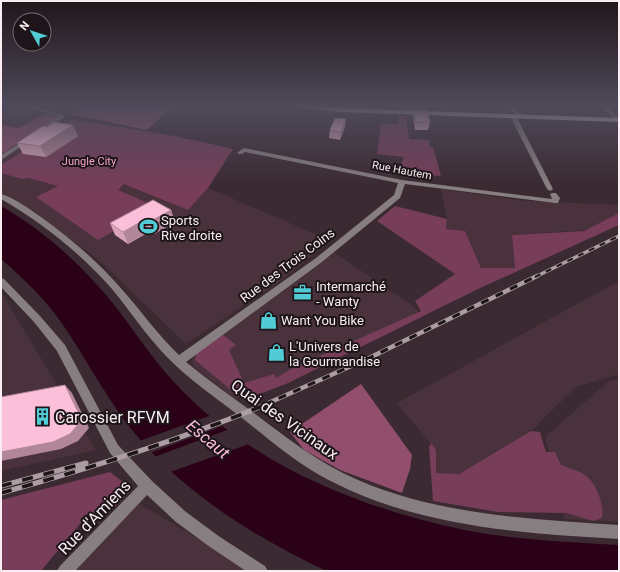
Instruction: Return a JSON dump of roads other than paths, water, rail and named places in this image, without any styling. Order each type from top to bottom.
[{"type":"street","name":"Rue Hautem","points":[[240,153],[244,150],[402,182],[555,201],[556,198],[521,132]]},
{"type":"street","points":[[1,158],[32,137]]},
{"type":"street","name":"Rue des Trois Coins","points":[[179,360],[319,260],[397,196],[402,182]]},
{"type":"street","name":"Quai des Vicinaux","points":[[1,196],[34,216],[69,242],[86,257],[121,294],[159,342],[201,380],[287,446],[322,469],[360,487],[417,506],[471,518],[510,524],[619,532]]},
{"type":"street","points":[[1,281],[37,319],[61,348],[114,448],[147,486],[181,516],[215,542],[260,571]]},
{"type":"street","name":"Rue d'Amiens","points":[[65,571],[147,486]]},
{"type":"water","name":"Escaut","points":[[1,206],[18,216],[50,240],[94,281],[166,373],[203,410],[235,436],[270,458],[307,478],[345,495],[425,521],[465,530],[503,536],[619,545],[619,571],[327,571],[269,542],[213,506],[187,485],[162,463],[120,414],[55,313],[33,289],[1,259]]},
{"type":"railway","points":[[535,277],[619,236]]},
{"type":"railway","points":[[264,405],[369,358],[537,276]]},
{"type":"railway","points":[[1,493],[135,453],[201,430],[267,404]]},
{"type":"railway","points":[[1,486],[86,463]]},
{"type":"place","name":"Sports Rive droite","points":[[148,227]]},
{"type":"place","name":"Intermarché - Wanty","points":[[303,293]]},
{"type":"place","name":"Want You Bike","points":[[268,320]]},
{"type":"place","name":"L'Univers de la Gourmandise","points":[[276,353]]},
{"type":"place","name":"Carossier RFVM","points":[[42,417]]},
{"type":"park label","name":"Jungle City","points":[[89,161]]}]
